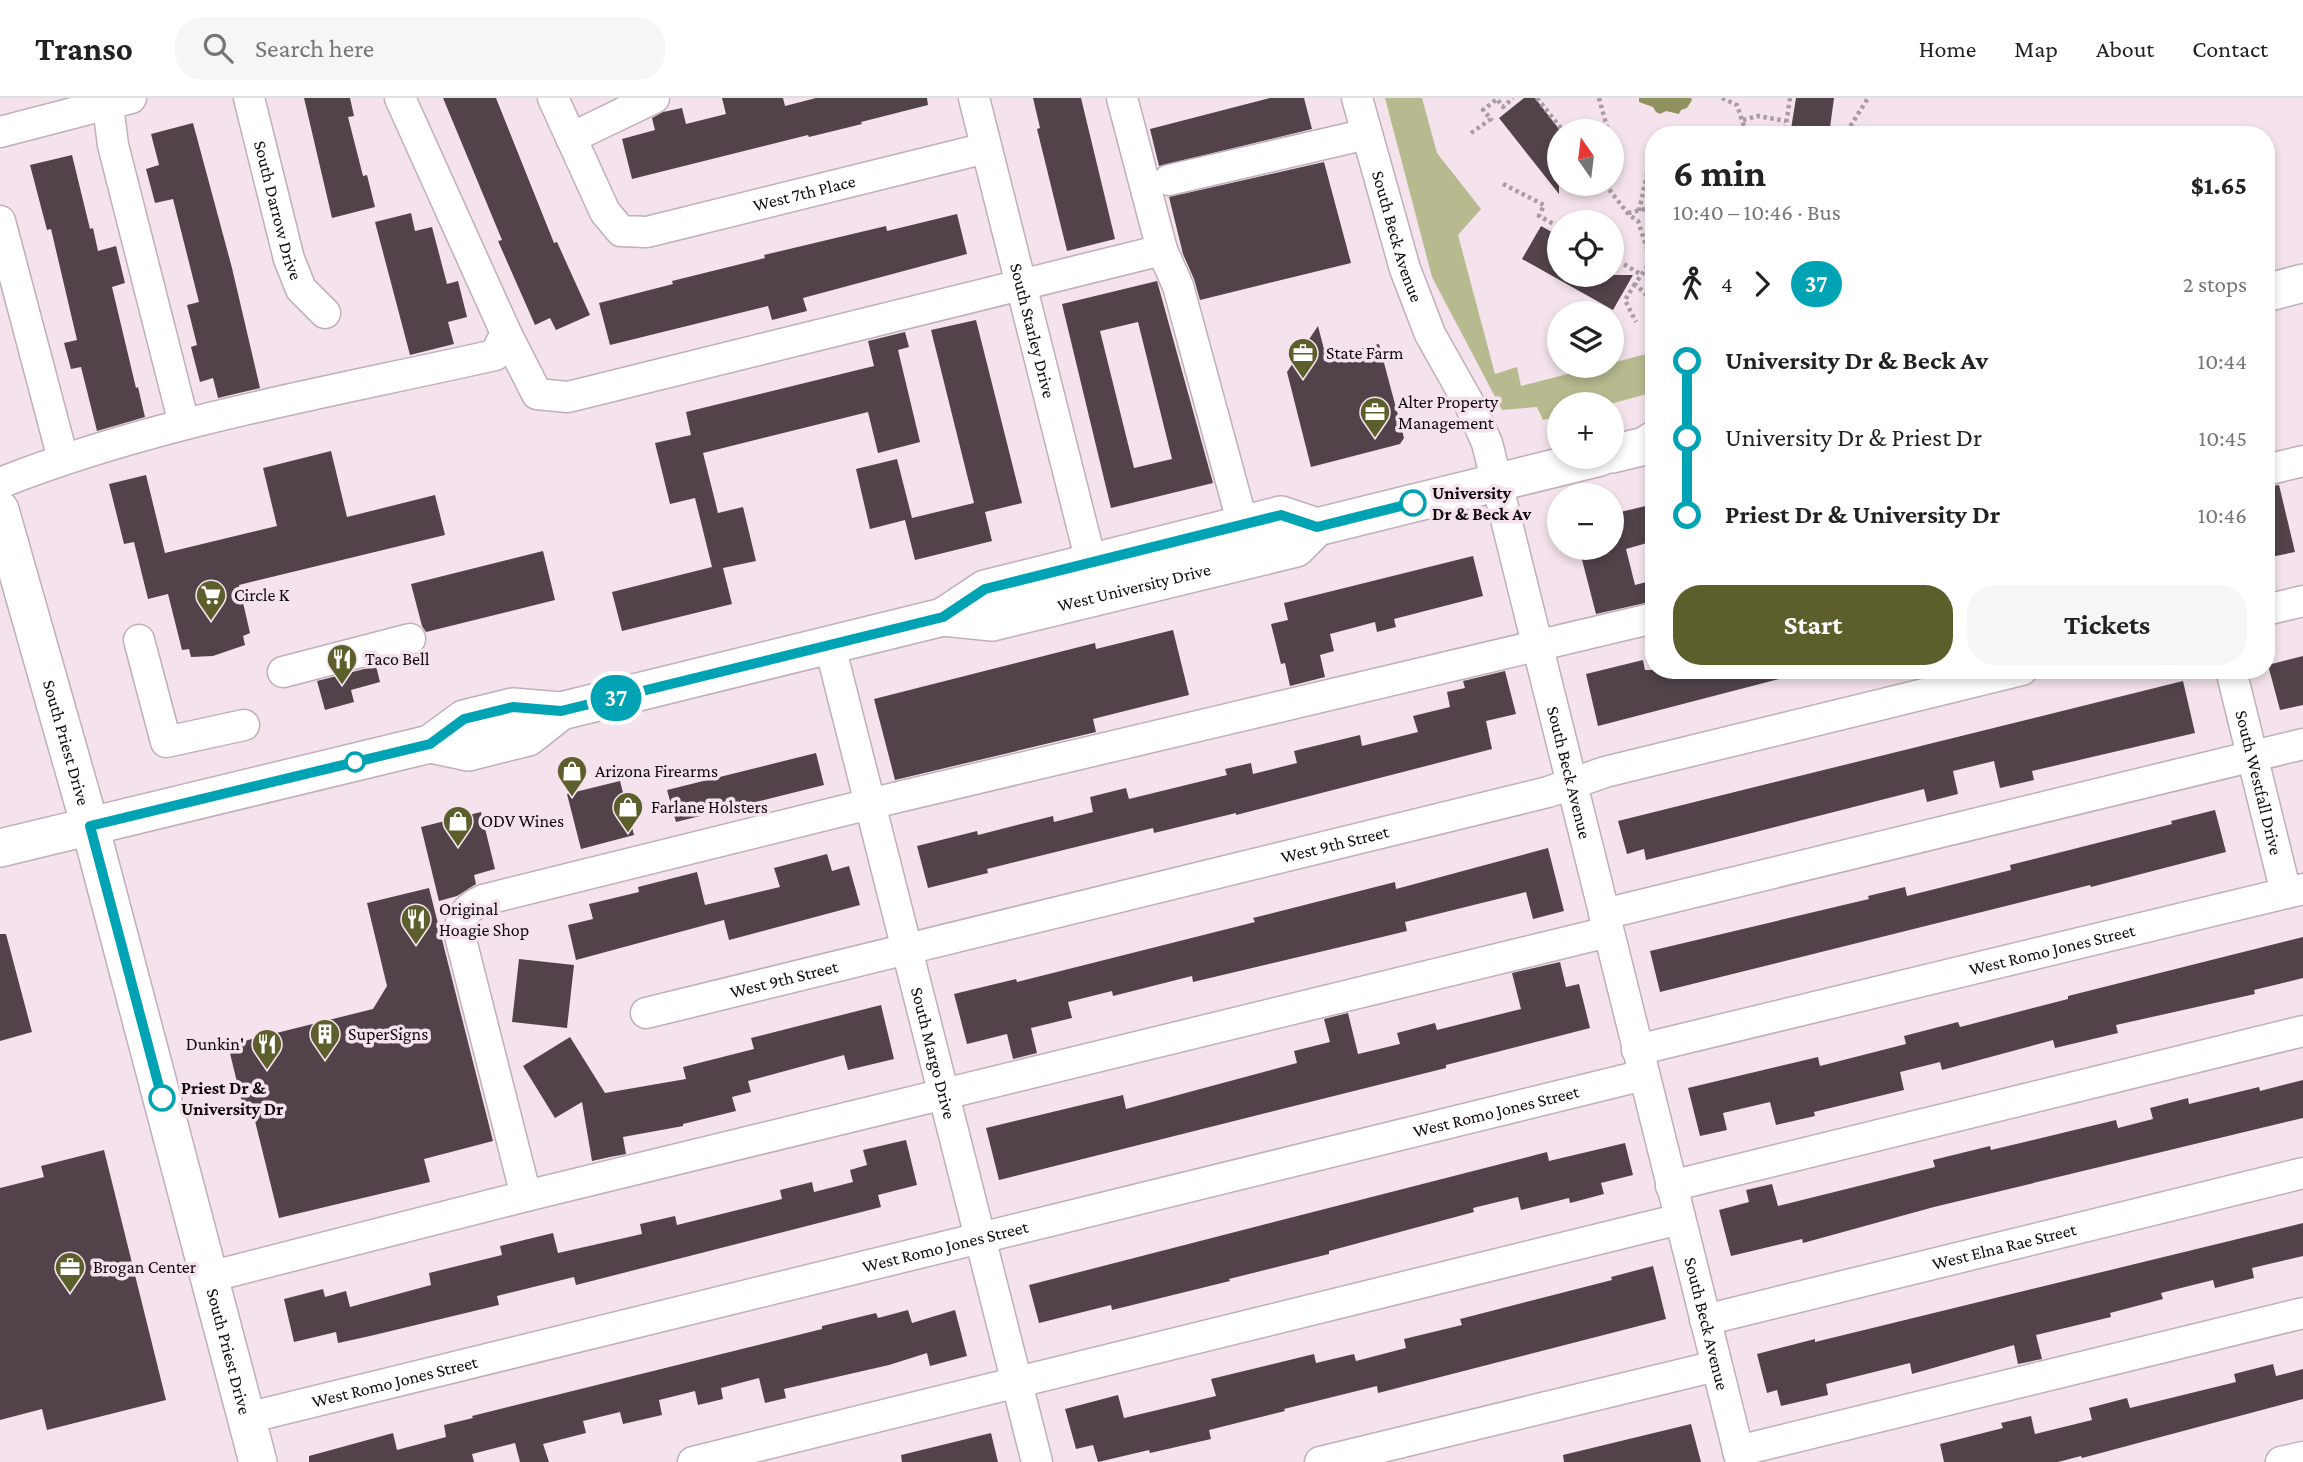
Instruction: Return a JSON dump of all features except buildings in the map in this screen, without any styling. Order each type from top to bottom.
[{"type":"main road","points":[[2275,291],[2303,284]]},
{"type":"main road","name":"West University Drive","points":[[943,617],[992,622],[1005,619],[1296,548],[1317,527],[1552,469]]},
{"type":"main road","name":"South Priest Drive","points":[[0,510],[90,826],[258,1462]]},
{"type":"main road","name":"West University Drive","points":[[0,848],[430,744],[464,719],[513,707],[561,711],[943,617],[985,589],[1281,515],[1317,527]]},
{"type":"street","name":"South Darrow Drive","points":[[248,98],[289,259],[301,289],[325,313]]},
{"type":"street","points":[[400,98],[506,333],[537,394],[568,397],[1162,250]]},
{"type":"street","points":[[553,98],[571,138],[654,98]]},
{"type":"street","name":"South Starley Drive","points":[[974,98],[1091,562]]},
{"type":"street","points":[[1122,98],[1162,250],[1178,286],[1242,525]]},
{"type":"street","name":"South Beck Avenue","points":[[1357,98],[1405,269],[1430,334],[1471,407],[1487,443],[1739,1457]]},
{"type":"street","points":[[0,132],[116,100],[113,145],[184,424]]},
{"type":"street","points":[[1169,180],[1367,134]]},
{"type":"street","name":"West 7th Place","points":[[571,138],[605,212],[621,232],[648,232],[986,148]]},
{"type":"street","points":[[0,221],[63,459]]},
{"type":"street","points":[[0,483],[63,459],[184,424],[495,355],[506,333]]},
{"type":"street","points":[[2275,468],[2303,461]]},
{"type":"street","points":[[2275,608],[2303,601]]},
{"type":"street","points":[[526,1196],[460,936],[459,925],[464,913],[483,900],[869,804],[1645,620]]},
{"type":"street","points":[[283,672],[410,639]]},
{"type":"street","points":[[139,640],[166,742],[244,725]]},
{"type":"street","name":"South Margo Drive","points":[[830,646],[1037,1462]]},
{"type":"street","name":"West 9th Street","points":[[646,1013],[1548,792],[1605,772],[1985,679]]},
{"type":"street","name":"South Westfall Drive","points":[[2233,679],[2252,756],[2294,891]]},
{"type":"street","points":[[209,1277],[943,1093],[2303,744]]},
{"type":"street","name":"West Romo Jones Street","points":[[247,1418],[980,1238],[2294,891]]},
{"type":"street","points":[[1671,1186],[2303,1031]]},
{"type":"street","name":"West Elna Rae Street","points":[[1705,1320],[2303,1173]]},
{"type":"street","points":[[693,1462],[1680,1219]]},
{"type":"street","points":[[1739,1457],[2303,1313]]},
{"type":"street","points":[[1320,1462],[1716,1366]]},
{"type":"street","points":[[2281,1462],[2303,1457]]},
{"type":"path","points":[[1471,133],[1490,119],[1483,110],[1497,99],[1503,107],[1513,98]]},
{"type":"path","points":[[1537,98],[1554,119]]},
{"type":"path","points":[[1599,98],[1605,119]]},
{"type":"path","points":[[1786,126],[1790,98]]},
{"type":"path","points":[[1850,126],[1868,98]]},
{"type":"path","points":[[1724,99],[1737,105],[1745,126]]},
{"type":"path","points":[[1743,120],[1758,116],[1787,121]]},
{"type":"path","points":[[1503,184],[1544,205],[1539,216],[1547,220]]},
{"type":"path","points":[[1639,211],[1645,184]]},
{"type":"path","points":[[1615,196],[1638,221],[1645,240]]},
{"type":"path","points":[[1628,213],[1645,209]]},
{"type":"path","points":[[1624,264],[1642,275]]},
{"type":"path","points":[[1636,322],[1625,300],[1645,270]]},
{"type":"path","points":[[1635,284],[1645,293]]},
{"type":"shaded area","points":[[1385,98],[1422,98],[1437,153],[1481,209],[1458,235],[1495,374],[1517,367],[1521,386],[1552,378],[1624,378],[1624,360],[1645,354],[1645,394],[1624,400],[1624,392],[1547,392],[1547,419],[1543,420],[1537,407],[1502,410],[1432,277]]},
{"type":"shaded area","points":[[1639,98],[1692,100],[1679,114],[1666,111],[1660,114],[1653,107],[1639,102]]},
{"type":"bus line","name":"37","points":[[162,1098],[90,826],[430,744],[464,719],[513,707],[561,711],[943,617],[985,589],[1281,515],[1317,527],[1413,503]]},
{"type":"place","name":"State Farm","points":[[1303,380]]},
{"type":"place","name":"Alter Property Management","points":[[1375,439]]},
{"type":"place","name":"University Dr & Beck Av","points":[[1413,503]]},
{"type":"place","name":"Circle K","points":[[211,622]]},
{"type":"place","name":"Taco Bell","points":[[342,686]]},
{"type":"place","name":"Arizona Firearms","points":[[572,798]]},
{"type":"place","name":"Farlane Holsters","points":[[628,834]]},
{"type":"place","name":"ODV Wines","points":[[458,848]]},
{"type":"place","name":"Original Hoagie Shop","points":[[416,946]]},
{"type":"place","name":"SuperSigns","points":[[325,1061]]},
{"type":"place","name":"Dunkin'","points":[[267,1071]]},
{"type":"place","name":"Priest Dr & University Dr","points":[[162,1098]]},
{"type":"place","name":"Brogan Center","points":[[70,1294]]}]
